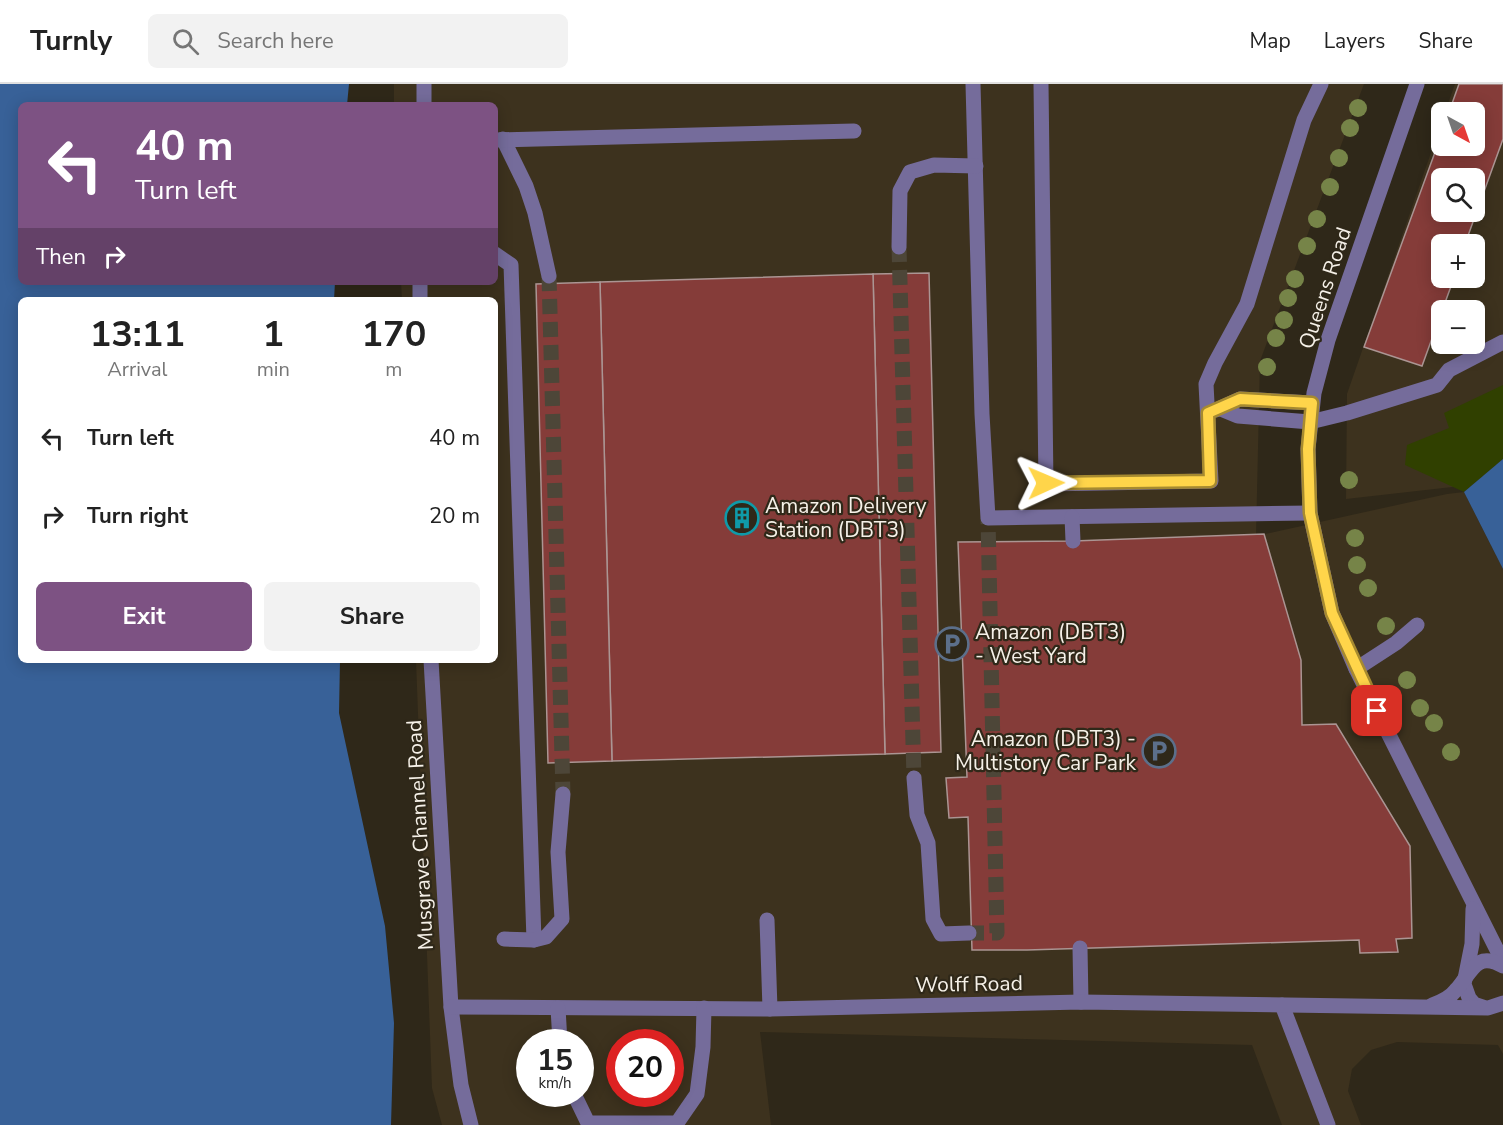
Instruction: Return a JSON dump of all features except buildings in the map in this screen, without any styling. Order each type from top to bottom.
[{"type":"street","points":[[424,84],[424,102]]},
{"type":"street","points":[[973,84],[982,414],[988,518],[1310,513]]},
{"type":"street","points":[[1041,84],[1046,483],[1210,481],[1215,411],[1206,384],[1247,304],[1304,120],[1321,84]]},
{"type":"street","name":"Queens Road","points":[[1417,84],[1328,340],[1312,403],[1310,513],[1332,613],[1356,669],[1503,964]]},
{"type":"street","points":[[549,276],[535,213],[526,186],[499,139],[854,131]]},
{"type":"street","points":[[899,247],[900,191],[910,172],[934,165],[976,166]]},
{"type":"street","points":[[498,256],[511,265],[534,940]]},
{"type":"street","points":[[1215,411],[1238,416],[1310,422],[1437,385],[1449,370],[1503,342]]},
{"type":"street","points":[[1215,411],[1240,399],[1312,403]]},
{"type":"street","points":[[1072,517],[1073,541]]},
{"type":"street","points":[[1356,669],[1396,644],[1417,625]]},
{"type":"street","name":"Musgrave Channel Road","points":[[431,663],[451,1007],[461,1084],[471,1125]]},
{"type":"street","points":[[914,778],[917,815],[928,843],[933,919],[941,934],[969,933]]},
{"type":"street","points":[[504,939],[546,938],[562,919],[558,852],[563,794]]},
{"type":"street","points":[[1473,903],[1474,929],[1464,984],[1468,998],[1474,1004],[1498,1008]]},
{"type":"street","points":[[766,920],[770,1008]]},
{"type":"street","points":[[1080,948],[1081,1002]]},
{"type":"street","points":[[1430,1006],[1456,991],[1475,965],[1482,962],[1503,964]]},
{"type":"street","name":"Wolff Road","points":[[451,1007],[770,1008],[1081,1002],[1498,1008]]},
{"type":"street","points":[[1282,1005],[1328,1125]]},
{"type":"street","points":[[558,1008],[559,1029]]},
{"type":"street","points":[[580,1107],[588,1123],[677,1123],[697,1094],[703,1047],[704,1008]]},
{"type":"shaded area","points":[[394,84],[1364,84],[1260,361],[1256,536],[1464,492],[1503,569],[1503,1054],[1498,1045],[1397,1042],[1371,1050],[1352,1069],[1348,1091],[1361,1125],[1282,1125],[1252,1045],[760,1032],[771,1125],[442,1125],[432,1088],[416,663],[498,663],[498,297],[402,297],[401,285],[498,285],[498,102],[394,102]]},
{"type":"shaded area","points":[[1455,84],[1503,84],[1503,448],[1461,486],[1346,499],[1347,394],[1431,153],[1431,156],[1485,156],[1485,102],[1449,102]]},
{"type":"green space","points":[[1503,385],[1503,459],[1464,492],[1405,465],[1407,445],[1449,428],[1444,413]]},
{"type":"water","points":[[0,84],[349,84],[347,102],[18,102],[18,285],[335,285],[334,297],[18,297],[18,663],[340,663],[339,713],[385,926],[394,1023],[391,1125],[0,1125]]},
{"type":"water","points":[[1503,459],[1503,569],[1464,492]]},
{"type":"tunnel","points":[[899,247],[914,778]]},
{"type":"tunnel","points":[[549,276],[563,794]]},
{"type":"tunnel","points":[[969,933],[997,933],[988,518]]},
{"type":"place","name":"Amazon Delivery Station (DBT3)","points":[[742,518]]},
{"type":"place","name":"Amazon (DBT3) - West Yard","points":[[952,644]]},
{"type":"place","name":"Amazon (DBT3) - Multistory Car Park","points":[[1159,751]]},
{"type":"route","points":[[1046,483],[1210,481],[1208,413],[1240,399],[1312,403],[1308,449],[1310,513],[1332,613],[1377,711]]}]
